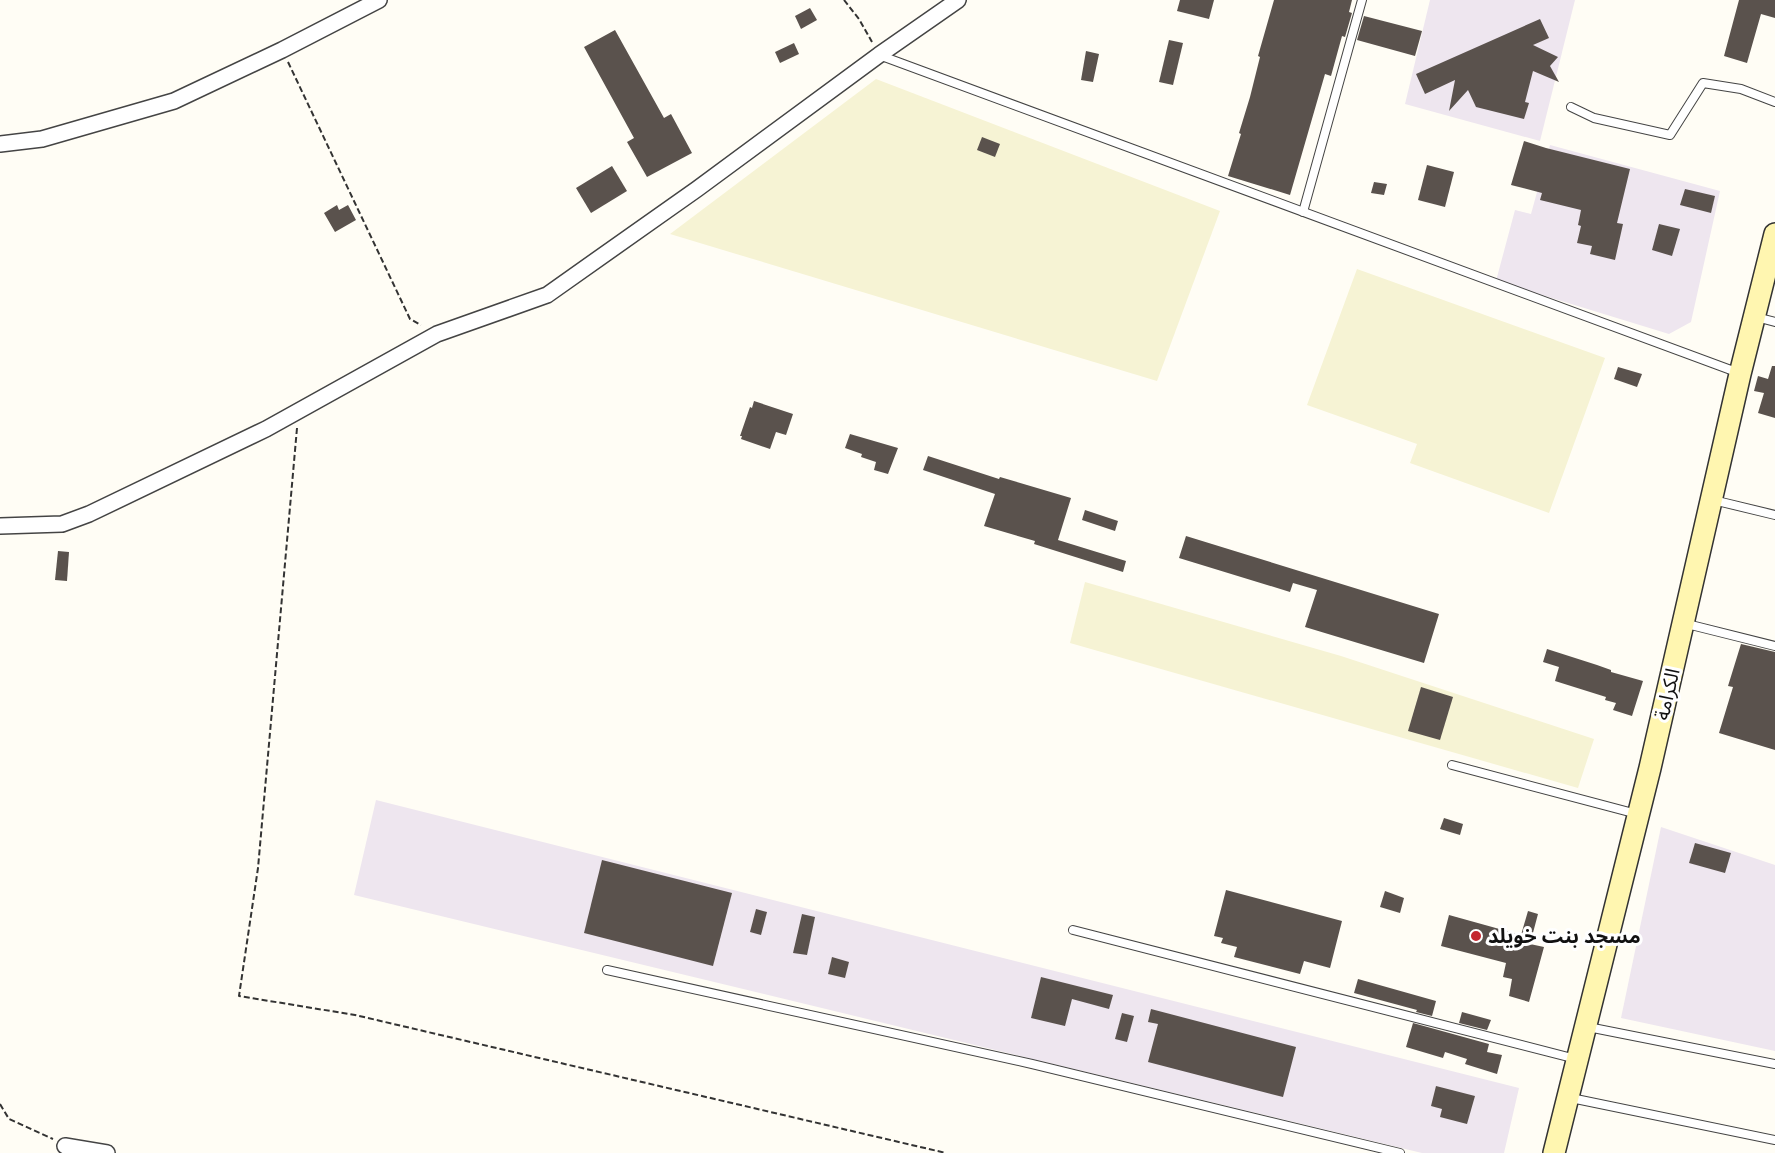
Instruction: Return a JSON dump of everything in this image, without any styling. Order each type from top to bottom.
[{"type":"main road","name":"الكرامة","points":[[1554,1153],[1638,814],[1740,374],[1765,319],[1775,234]]},
{"type":"street","points":[[0,144],[42,139],[174,101],[282,50],[379,0]]},
{"type":"street","points":[[0,526],[62,524],[89,514],[266,429],[437,334],[547,295],[958,0]]},
{"type":"street","points":[[65,1146],[107,1153]]},
{"type":"lane","points":[[1304,212],[1362,0]]},
{"type":"lane","points":[[879,55],[1740,374]]},
{"type":"lane","points":[[1571,107],[1594,118],[1670,135],[1703,82],[1741,89],[1775,102]]},
{"type":"lane","points":[[1711,500],[1775,515]]},
{"type":"lane","points":[[1683,623],[1775,646]]},
{"type":"lane","points":[[1452,765],[1638,814]]},
{"type":"lane","points":[[1073,930],[1577,1059]]},
{"type":"lane","points":[[607,970],[1032,1064],[1400,1153]]},
{"type":"lane","points":[[1585,1027],[1775,1064]]},
{"type":"lane","points":[[1568,1097],[1775,1140]]},
{"type":"path","points":[[844,0],[859,19],[879,55]]},
{"type":"path","points":[[282,50],[410,320],[437,334]]},
{"type":"path","points":[[298,411],[258,868],[239,996],[355,1015],[946,1153]]},
{"type":"path","points":[[0,1104],[9,1119],[49,1136],[65,1146]]},
{"type":"shaded area","points":[[1430,0],[1575,0],[1540,141],[1405,104]]},
{"type":"shaded area","points":[[876,79],[1220,211],[1157,381],[670,234]]},
{"type":"shaded area","points":[[1550,145],[1720,191],[1691,322],[1669,334],[1496,281],[1515,210],[1531,214]]},
{"type":"shaded area","points":[[1357,269],[1605,358],[1549,513],[1410,463],[1417,444],[1307,405]]},
{"type":"shaded area","points":[[1085,582],[1341,656],[1594,739],[1578,788],[1070,643]]},
{"type":"shaded area","points":[[376,800],[1519,1088],[1504,1153],[1422,1153],[354,895]]},
{"type":"shaded area","points":[[1661,827],[1775,865],[1775,1051],[1621,1018]]},
{"type":"building","points":[[1180,0],[1214,0],[1209,19],[1177,11]]},
{"type":"building","points":[[1274,0],[1352,0],[1349,12],[1352,13],[1345,37],[1342,36],[1331,76],[1325,74],[1290,195],[1228,176],[1241,134],[1239,133]]},
{"type":"building","points":[[1739,0],[1775,0],[1775,18],[1761,14],[1747,63],[1724,56]]},
{"type":"building","points":[[810,8],[817,20],[801,29],[795,16]]},
{"type":"building","points":[[1364,16],[1422,31],[1415,56],[1357,40]]},
{"type":"building","points":[[1540,19],[1549,38],[1533,45],[1558,57],[1550,66],[1559,82],[1533,71],[1525,102],[1529,103],[1524,119],[1476,107],[1468,90],[1449,111],[1455,80],[1425,94],[1416,74]]},
{"type":"building","points":[[615,30],[664,118],[671,114],[692,153],[647,177],[627,142],[634,138],[584,47]]},
{"type":"building","points":[[1169,40],[1183,43],[1173,85],[1159,82]]},
{"type":"building","points":[[794,43],[799,54],[780,63],[775,52]]},
{"type":"building","points":[[1086,51],[1099,54],[1093,82],[1081,80]]},
{"type":"building","points":[[982,137],[1000,144],[995,157],[977,150]]},
{"type":"building","points":[[1524,141],[1630,169],[1617,223],[1623,224],[1615,260],[1590,254],[1592,246],[1577,243],[1581,226],[1578,225],[1581,210],[1540,200],[1542,193],[1511,185]]},
{"type":"building","points":[[1427,165],[1454,172],[1445,207],[1418,200]]},
{"type":"building","points":[[612,166],[627,191],[591,213],[576,188]]},
{"type":"building","points":[[1374,182],[1387,184],[1384,195],[1371,193]]},
{"type":"building","points":[[1685,189],[1715,196],[1711,213],[1680,205]]},
{"type":"building","points":[[337,205],[339,210],[348,205],[356,220],[335,232],[324,213]]},
{"type":"building","points":[[1659,224],[1680,229],[1672,256],[1652,250]]},
{"type":"building","points":[[1772,366],[1775,366],[1775,418],[1758,413],[1764,393],[1754,391],[1758,376],[1768,379]]},
{"type":"building","points":[[1618,367],[1642,374],[1637,387],[1614,379]]},
{"type":"building","points":[[754,401],[793,414],[786,435],[776,432],[770,449],[741,439],[742,436],[740,436]]},
{"type":"building","points":[[850,434],[898,448],[888,474],[874,470],[876,462],[845,448]]},
{"type":"building","points":[[928,456],[999,479],[1000,477],[1071,498],[1058,540],[1126,561],[1123,572],[984,526],[995,494],[923,470]]},
{"type":"building","points":[[1085,510],[1118,521],[1115,531],[1082,520]]},
{"type":"building","points":[[1186,536],[1439,614],[1424,663],[1305,627],[1317,590],[1293,583],[1290,592],[1179,558]]},
{"type":"building","points":[[58,551],[69,552],[67,581],[55,580]]},
{"type":"building","points":[[1741,644],[1775,652],[1775,750],[1719,733],[1733,687],[1728,686]]},
{"type":"building","points":[[1547,649],[1643,681],[1632,716],[1613,710],[1616,703],[1605,700],[1606,697],[1555,681],[1559,667],[1543,662]]},
{"type":"building","points":[[1421,687],[1453,697],[1440,740],[1408,731]]},
{"type":"building","points":[[1444,818],[1463,824],[1460,835],[1440,829]]},
{"type":"building","points":[[1695,843],[1731,853],[1725,873],[1689,863]]},
{"type":"building","points":[[602,860],[732,893],[713,966],[584,933]]},
{"type":"building","points":[[1226,890],[1342,921],[1330,968],[1304,961],[1300,974],[1234,957],[1237,947],[1221,943],[1223,938],[1214,936]]},
{"type":"building","points":[[1385,891],[1404,898],[1400,913],[1380,907]]},
{"type":"building","points":[[756,909],[767,912],[761,935],[750,932]]},
{"type":"building","points":[[1528,911],[1538,914],[1530,944],[1544,947],[1529,1002],[1509,996],[1512,979],[1503,977],[1506,963],[1441,946],[1449,915],[1521,935]]},
{"type":"building","points":[[802,914],[815,917],[807,955],[793,953]]},
{"type":"building","points":[[832,957],[849,962],[845,978],[828,974]]},
{"type":"building","points":[[1041,977],[1113,995],[1109,1009],[1072,999],[1065,1026],[1031,1018]]},
{"type":"building","points":[[1358,979],[1436,1001],[1432,1016],[1354,993]]},
{"type":"building","points":[[1151,1009],[1296,1047],[1283,1097],[1148,1062],[1158,1024],[1148,1022]]},
{"type":"building","points":[[1462,1012],[1491,1020],[1487,1030],[1459,1023]]},
{"type":"building","points":[[1122,1013],[1134,1016],[1127,1042],[1115,1039]]},
{"type":"building","points":[[1413,1023],[1489,1044],[1487,1052],[1502,1055],[1497,1074],[1465,1064],[1467,1059],[1445,1052],[1443,1058],[1406,1047]]},
{"type":"building","points":[[1436,1086],[1475,1096],[1467,1124],[1440,1117],[1442,1109],[1431,1106]]},
{"type":"place","name":"مسجد بنت خويلد","points":[[1476,936]]}]
